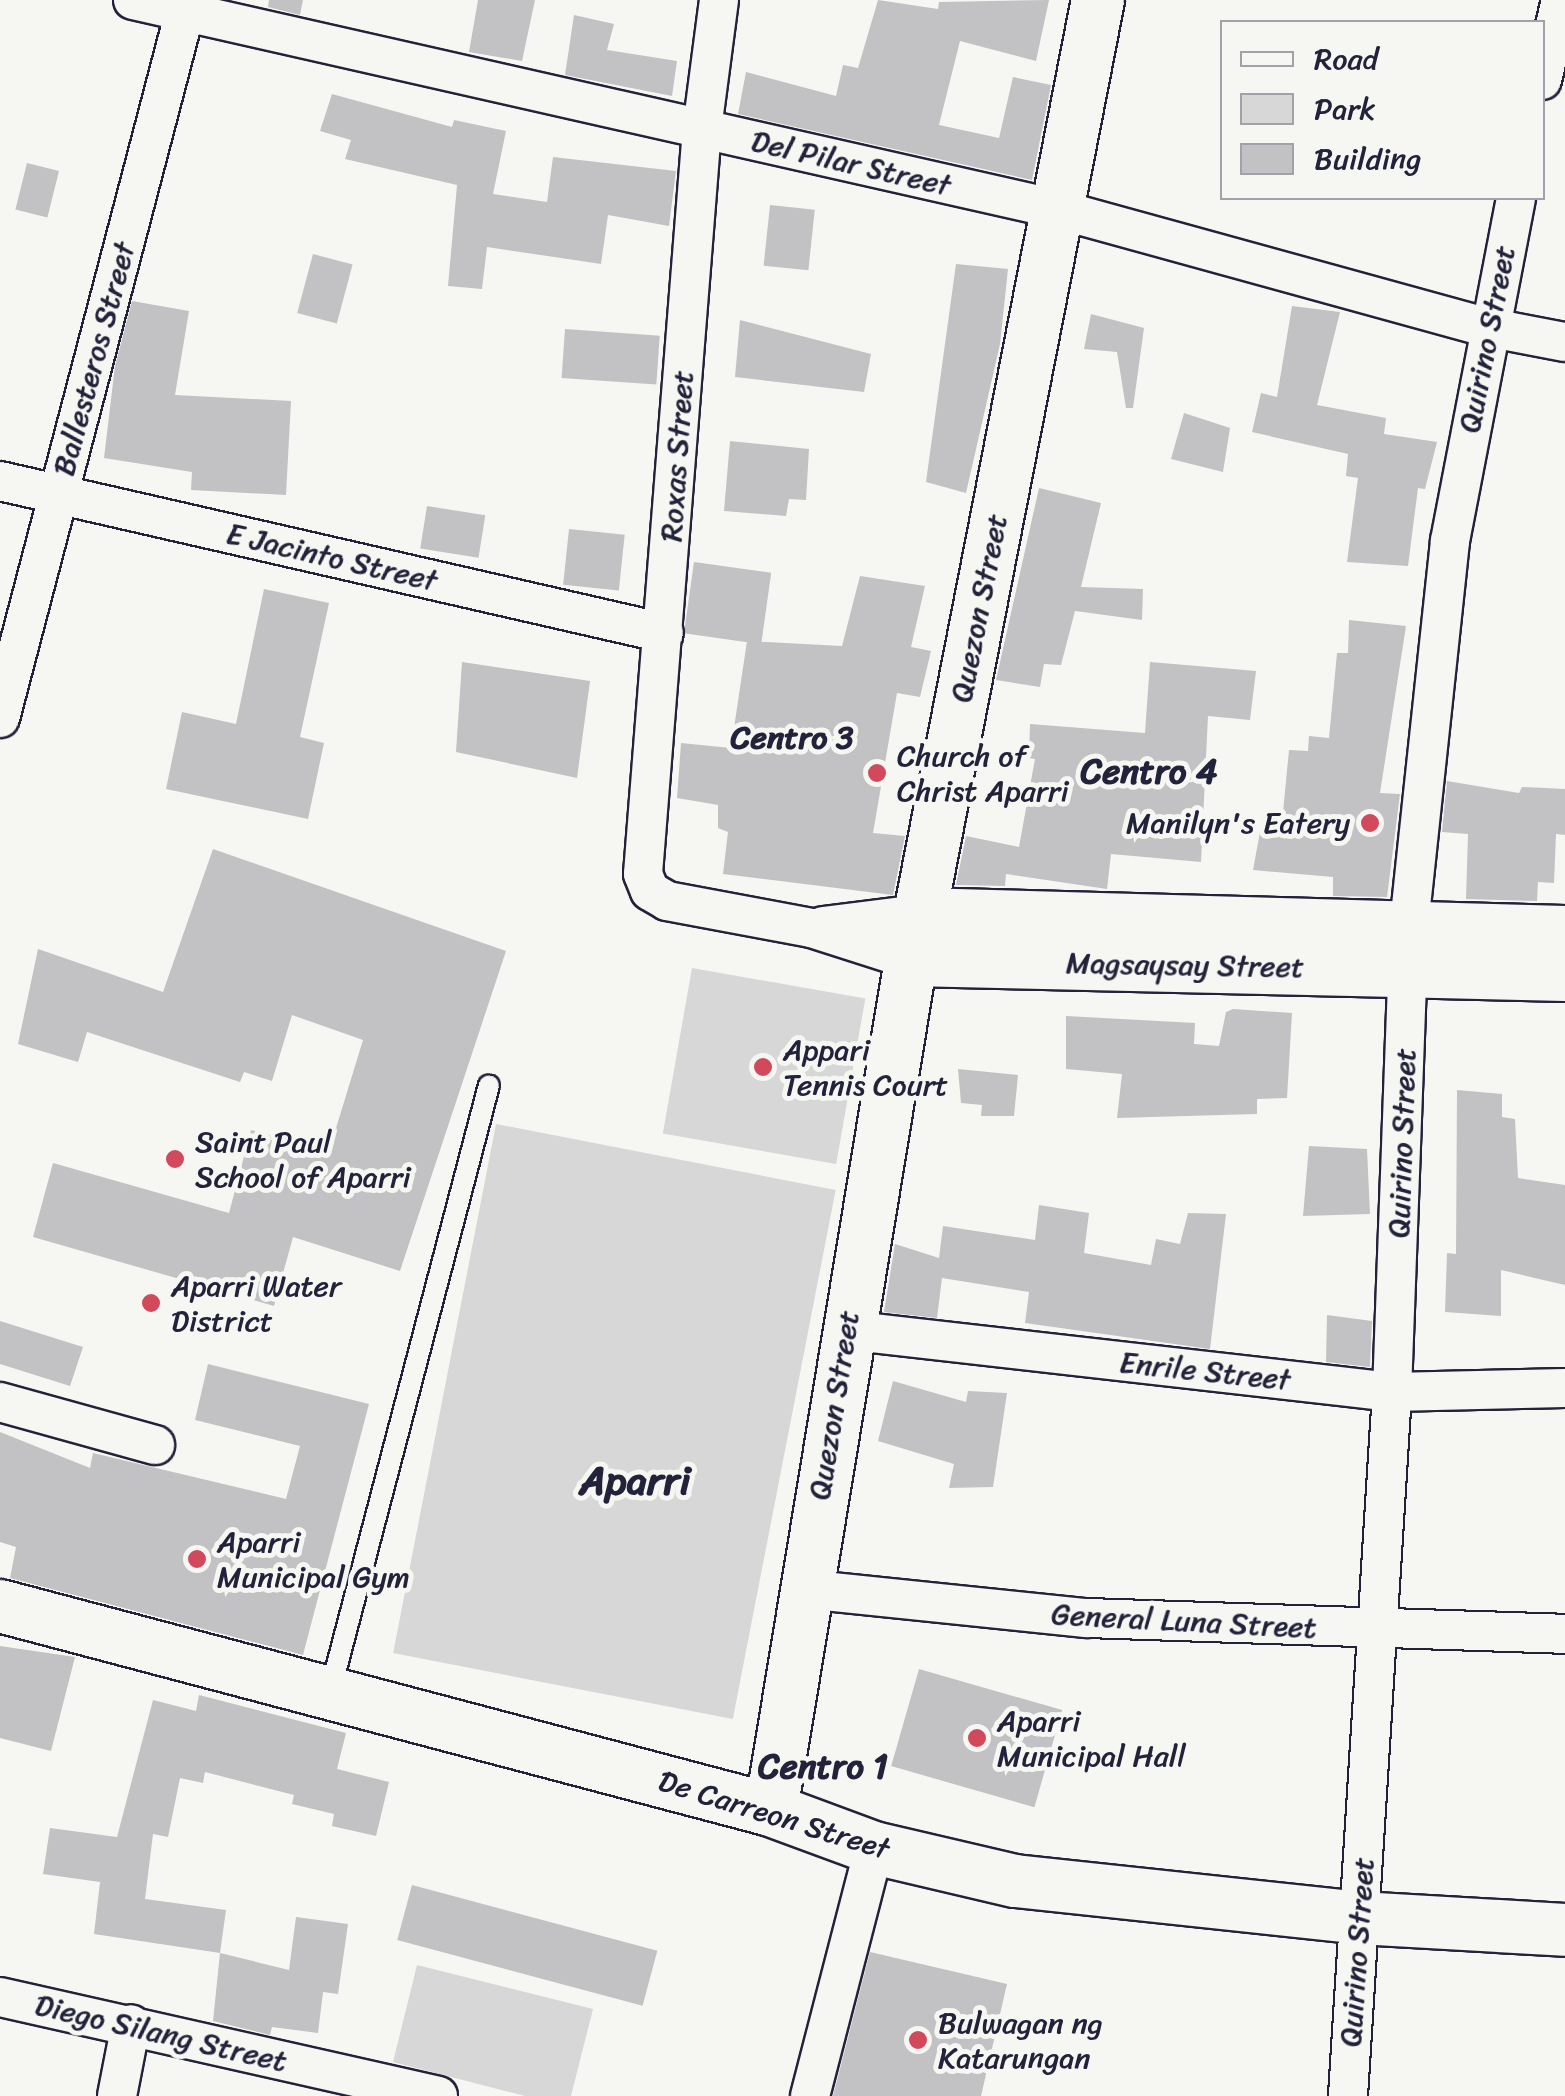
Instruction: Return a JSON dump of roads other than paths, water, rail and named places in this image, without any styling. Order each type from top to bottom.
[{"type":"street","name":"Del Pilar Street","points":[[133,0],[186,6],[1057,210],[1486,327],[1565,342]]},
{"type":"street","name":"Roxas Street","points":[[667,902],[650,891],[641,850],[664,633],[702,128],[719,0]]},
{"type":"street","name":"Quezon Street","points":[[771,1810],[846,1330],[916,937],[1098,0]]},
{"type":"street","points":[[1545,67],[1561,0]]},
{"type":"street","name":"Ballesteros Street","points":[[0,718],[186,6]]},
{"type":"street","name":"Quirino Street","points":[[1348,2096],[1392,1392],[1409,948],[1450,541],[1486,327],[1516,200]]},
{"type":"street","name":"E Jacinto Street","points":[[0,481],[664,633]]},
{"type":"street","name":"Magsaysay Street","points":[[667,902],[810,928],[916,937],[1409,948],[1565,932]]},
{"type":"street","name":"Magsaysay Street","points":[[1409,948],[1565,975]]},
{"type":"street","name":"Enrile Street","points":[[846,1330],[1392,1392],[1565,1388]]},
{"type":"street","points":[[0,1402],[155,1444]]},
{"type":"street","name":"General Luna Street","points":[[805,1589],[1087,1618],[1376,1632],[1565,1634]]},
{"type":"street","name":"De Carreon Street","points":[[0,1606],[771,1810],[874,1848],[1015,1881],[1359,1918],[1565,1930]]},
{"type":"street","points":[[810,2096],[874,1848]]},
{"type":"street","name":"Diego Silang Street","points":[[0,1998],[131,2024],[438,2096]]},
{"type":"street","points":[[117,2096],[131,2024]]},
{"type":"lane","points":[[330,1692],[490,1084]]},
{"type":"place","name":"Church of Christ Aparri","points":[[877,773]]},
{"type":"place","name":"Manilyn's Eatery","points":[[1370,823]]},
{"type":"place","name":"Appari Tennis Court","points":[[763,1067]]},
{"type":"place","name":"Saint Paul School of Aparri","points":[[175,1159]]},
{"type":"place","name":"Aparri Water District","points":[[151,1303]]},
{"type":"place","name":"Aparri Municipal Gym","points":[[197,1559]]},
{"type":"place","name":"Aparri Municipal Hall","points":[[977,1738]]},
{"type":"place","name":"Bulwagan ng Katarungan","points":[[918,2040]]},
{"type":"district","name":"Centro 3","points":[[792,738]]},
{"type":"district","name":"Centro 4","points":[[1149,771]]},
{"type":"district","name":"Aparri","points":[[635,1481]]},
{"type":"district","name":"Centro 1","points":[[823,1766]]}]
